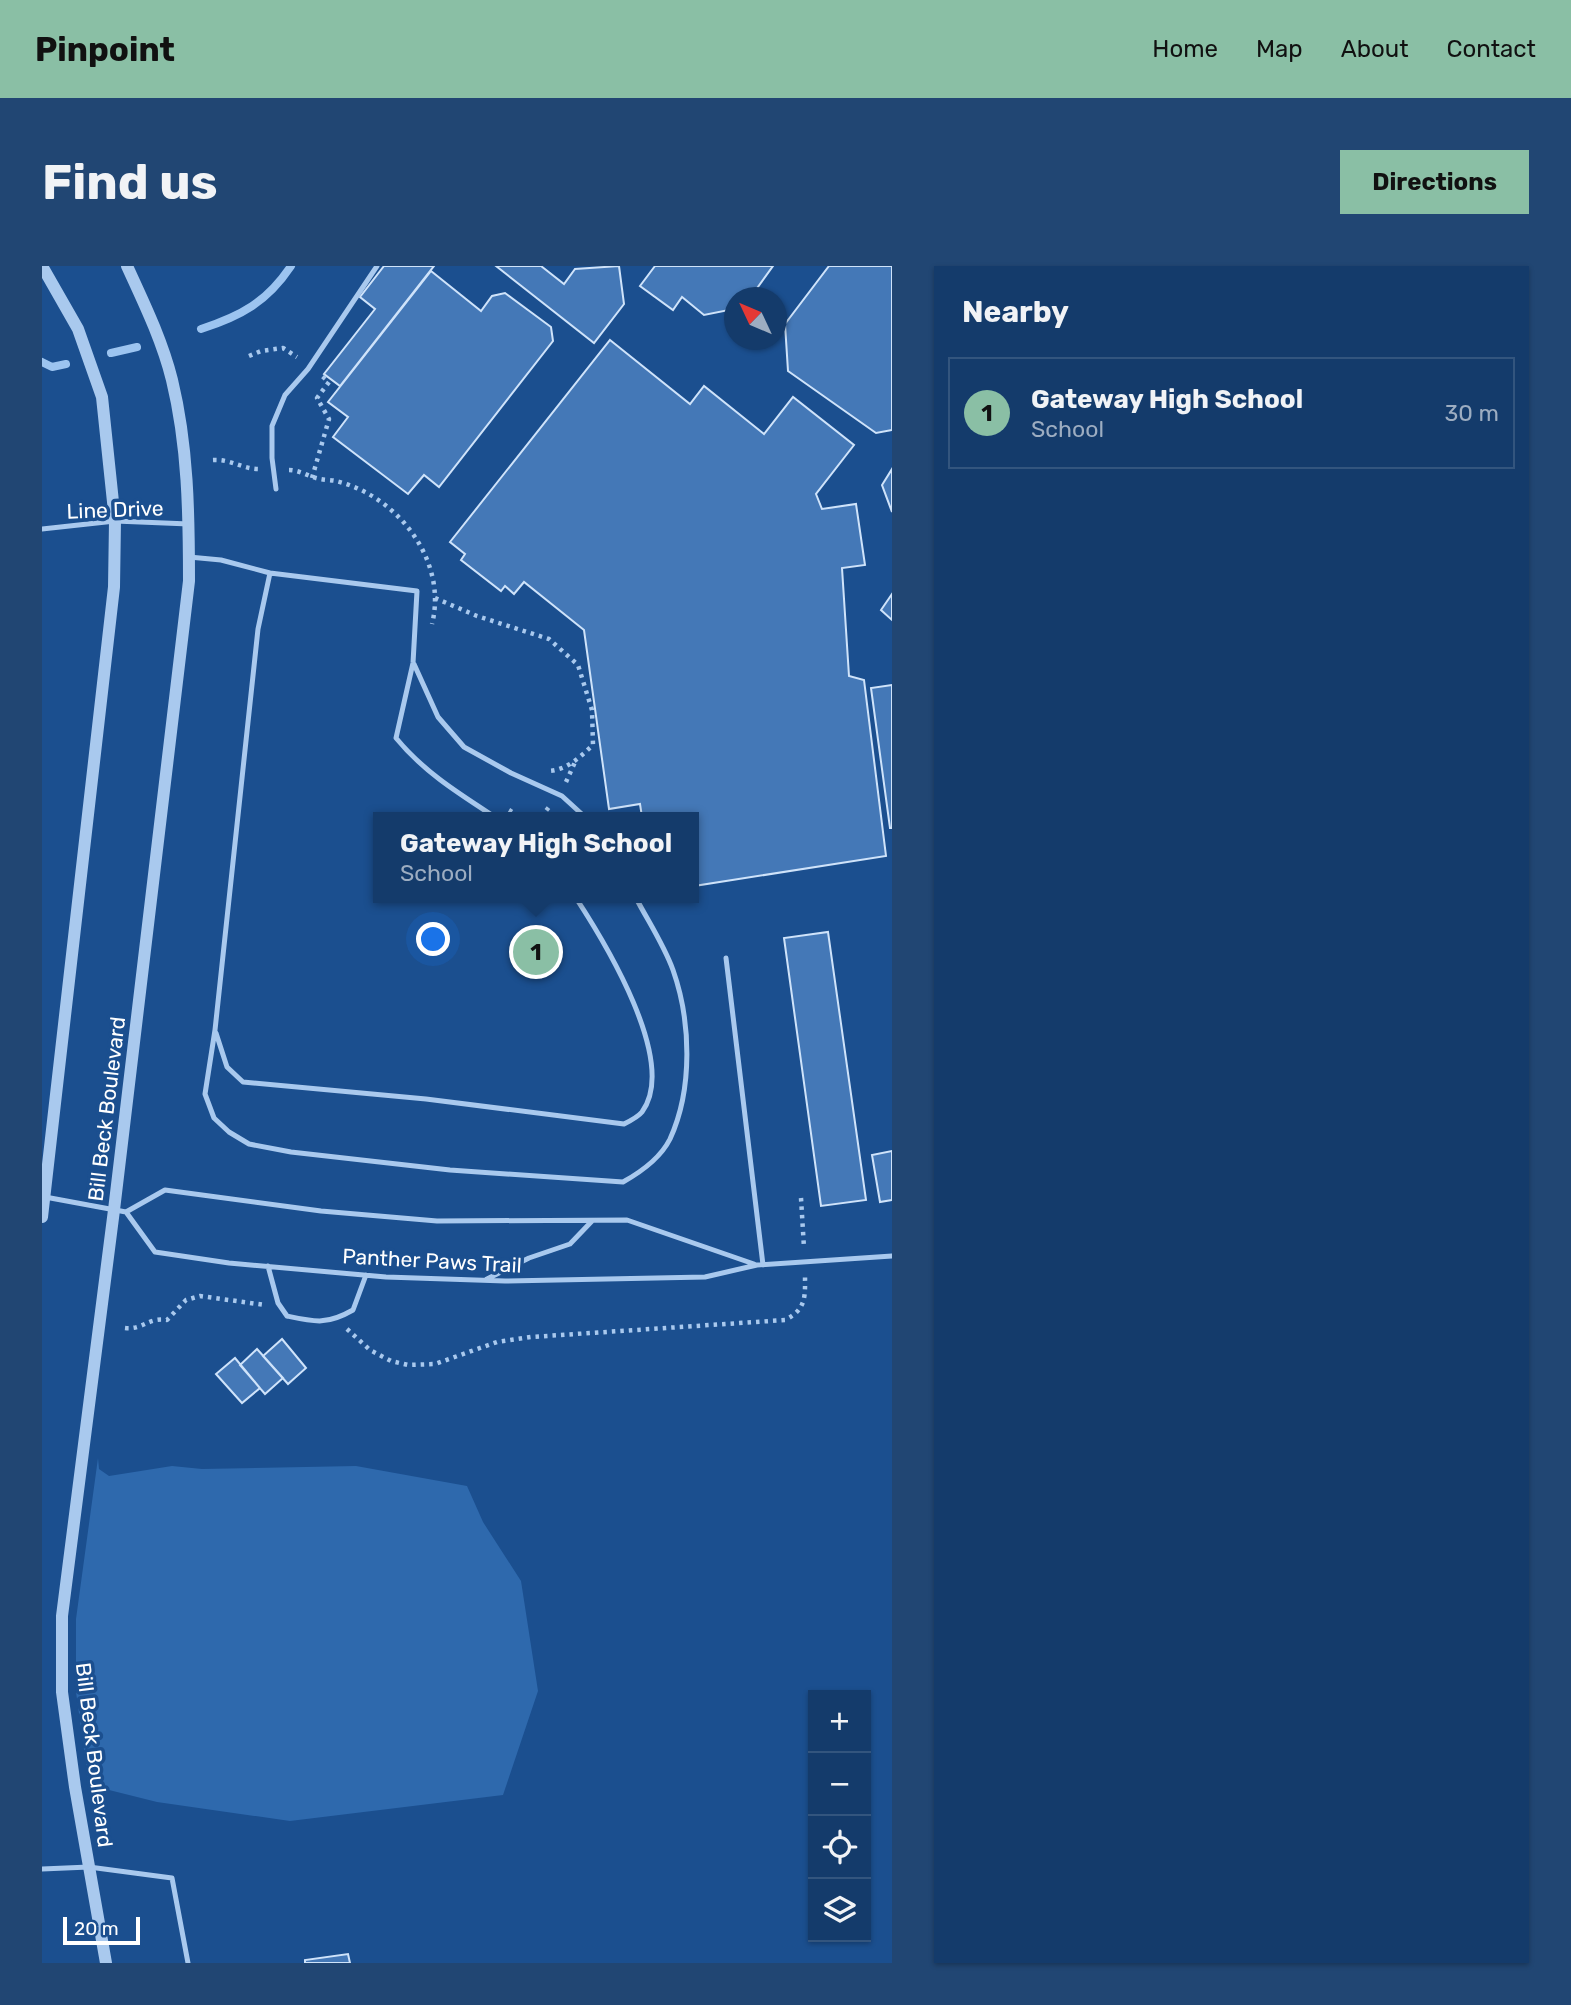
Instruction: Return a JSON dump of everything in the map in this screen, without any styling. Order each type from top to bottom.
[{"type":"street","points":[[42,266],[78,329],[102,397],[115,521],[114,587],[42,1217]]},
{"type":"street","name":"Bill Beck Boulevard","points":[[106,1963],[62,1692],[62,1616],[120,1211],[189,581],[190,524],[188,480],[172,379],[153,321],[127,266]]},
{"type":"lane","points":[[276,489],[272,426],[285,395],[309,367],[377,266]]},
{"type":"lane","name":"Line Drive","points":[[42,529],[115,521],[190,524]]},
{"type":"lane","points":[[189,557],[221,561],[270,573],[417,591],[414,663],[397,738],[414,759],[433,775],[488,812]]},
{"type":"lane","points":[[270,573],[256,641],[215,1030],[205,1094],[214,1118],[229,1132],[249,1144],[291,1152],[450,1170],[623,1182],[642,1172],[669,1141],[681,1105],[687,1056],[682,1006],[673,969],[639,903]]},
{"type":"lane","points":[[414,663],[438,717],[464,747],[511,773],[562,796],[580,812]]},
{"type":"lane","points":[[215,1030],[227,1067],[243,1082],[426,1099],[624,1124],[641,1114],[648,1099],[650,1049],[641,1017],[579,903]]},
{"type":"lane","points":[[726,958],[760,1265]]},
{"type":"lane","name":"Panther Paws Trail","points":[[760,1265],[627,1220],[437,1221],[321,1211],[165,1191],[120,1211],[155,1252],[366,1275],[485,1280],[705,1277],[760,1265],[892,1256]]},
{"type":"lane","points":[[45,1197],[120,1211]]},
{"type":"lane","points":[[485,1280],[530,1258],[570,1244],[593,1221]]},
{"type":"lane","points":[[268,1266],[278,1303],[287,1316],[315,1322],[341,1317],[354,1310],[366,1275]]},
{"type":"lane","points":[[42,1869],[89,1867],[172,1878],[188,1963]]},
{"type":"path","points":[[249,356],[261,351],[284,348],[309,367]]},
{"type":"path","points":[[312,478],[329,419],[317,398],[329,382],[320,375],[327,366]]},
{"type":"path","points":[[214,460],[234,462],[246,469],[294,470],[312,478],[349,486],[377,499],[391,510],[408,527],[425,553],[433,578],[436,609],[430,635]]},
{"type":"path","points":[[435,598],[477,616],[549,639],[578,664],[592,710],[593,745],[575,762],[555,771],[536,770]]},
{"type":"path","points":[[341,1317],[345,1326],[358,1339],[380,1356],[408,1365],[435,1364],[509,1340],[786,1320],[796,1315],[802,1307],[804,1220],[801,1198]]},
{"type":"path","points":[[125,1328],[135,1329],[156,1319],[167,1321],[186,1300],[200,1296],[268,1305],[278,1303]]},
{"type":"shaded area","points":[[98,1458],[99,1469],[109,1476],[172,1466],[202,1469],[356,1466],[467,1486],[483,1522],[521,1581],[538,1691],[503,1795],[290,1821],[157,1802],[89,1785],[76,1692],[76,1619]]},
{"type":"building","points":[[384,266],[434,266],[340,386],[324,374],[375,309],[360,297]]},
{"type":"building","points":[[496,266],[541,266],[564,284],[575,269],[619,266],[624,304],[594,343]]},
{"type":"building","points":[[655,266],[773,266],[758,287],[724,287],[724,311],[704,315],[682,297],[673,310],[640,286]]},
{"type":"building","points":[[829,266],[892,266],[892,430],[876,433],[788,371],[787,321]]},
{"type":"building","points":[[431,271],[481,311],[492,296],[505,293],[551,327],[553,341],[439,487],[424,475],[408,494],[333,437],[348,417],[328,402]]},
{"type":"building","points":[[610,340],[690,404],[704,386],[764,434],[793,397],[854,445],[816,494],[822,509],[856,504],[865,565],[842,568],[849,676],[864,680],[886,856],[699,885],[699,812],[641,812],[640,804],[609,809],[584,630],[524,582],[514,594],[505,586],[501,591],[461,560],[465,554],[450,542]]},
{"type":"building","points":[[892,469],[892,512],[882,485]]},
{"type":"building","points":[[892,594],[892,620],[881,610]]},
{"type":"building","points":[[892,685],[892,828],[890,828],[871,688]]},
{"type":"building","points":[[828,932],[866,1200],[821,1206],[784,938]]},
{"type":"building","points":[[892,1151],[892,1200],[880,1202],[872,1155]]},
{"type":"building","points":[[282,1339],[306,1368],[288,1384],[263,1356]]},
{"type":"building","points":[[257,1349],[283,1378],[265,1394],[240,1365]]},
{"type":"building","points":[[235,1358],[260,1388],[242,1403],[216,1374]]},
{"type":"building","points":[[348,1954],[350,1963],[305,1963],[305,1960]]},
{"type":"waterway","points":[[201,329],[229,319],[252,306],[282,279],[291,266]]},
{"type":"waterway","points":[[111,353],[137,347]]},
{"type":"waterway","points":[[42,362],[52,367],[66,364]]},
{"type":"place","name":"Gateway High School","points":[[536,952]]}]
